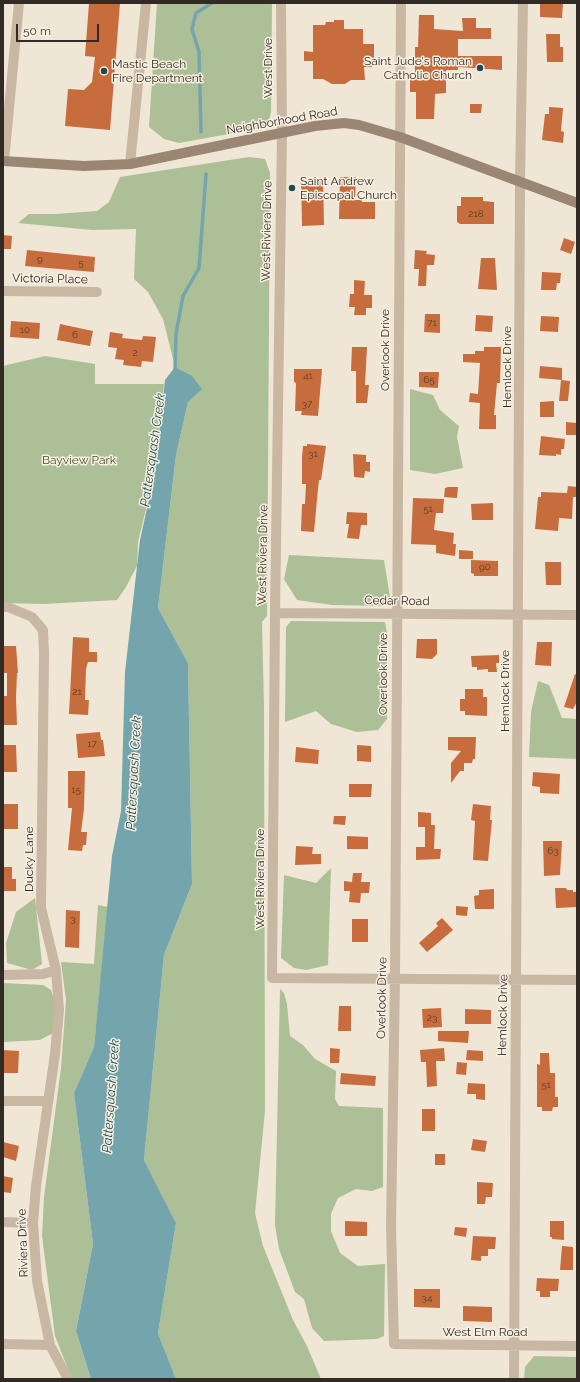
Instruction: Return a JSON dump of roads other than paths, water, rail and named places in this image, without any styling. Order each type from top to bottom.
[{"type":"street","points":[[4,161],[19,3]]},
{"type":"street","points":[[130,164],[146,3]]},
{"type":"street","name":"West Drive","points":[[281,3],[282,133]]},
{"type":"street","name":"Overlook Drive","points":[[394,1344],[391,1226],[395,979],[396,614],[401,3]]},
{"type":"street","name":"Hemlock Drive","points":[[514,1379],[520,182],[523,3]]},
{"type":"street","name":"Neighborhood Road","points":[[4,161],[84,166],[130,164],[315,126],[344,123],[359,124],[400,137],[577,203]]},
{"type":"street","name":"West Riviera Drive","points":[[282,133],[275,613],[272,978],[395,979]]},
{"type":"street","name":"Victoria Place","points":[[3,291],[97,292]]},
{"type":"street","name":"Ducky Lane","points":[[3,607],[8,607],[32,617],[43,630],[41,908],[56,970],[59,1010],[55,1054],[48,1101]]},
{"type":"street","name":"Cedar Road","points":[[275,613],[577,615]]},
{"type":"street","points":[[3,975],[43,974],[56,970]]},
{"type":"street","points":[[395,979],[577,980]]},
{"type":"street","points":[[3,1101],[48,1101]]},
{"type":"street","name":"Riviera Drive","points":[[48,1101],[36,1186],[33,1223],[37,1281],[50,1345],[68,1379]]},
{"type":"street","points":[[3,1222],[33,1223]]},
{"type":"street","points":[[3,1344],[50,1345]]},
{"type":"street","name":"West Elm Road","points":[[394,1344],[577,1346]]},
{"type":"water","points":[[175,367],[191,375],[202,389],[188,402],[176,455],[158,608],[188,663],[192,884],[164,955],[144,1160],[176,1223],[158,1333],[176,1379],[91,1379],[76,1331],[93,1244],[74,1093],[94,1047],[112,856],[121,811],[125,672],[140,540],[155,472],[165,380]]},
{"type":"waterway","name":"Pattersquash Creek","points":[[201,132],[199,52],[192,29],[196,13],[212,3]]},
{"type":"waterway","name":"Pattersquash Creek","points":[[175,372],[176,334],[183,296],[199,268],[206,174]]},
{"type":"place","name":"Saint Jude's Roman Catholic Church","points":[[480,68]]},
{"type":"place","name":"Mastic Beach Fire Department","points":[[104,71]]},
{"type":"place","name":"Saint Andrew Episcopal Church","points":[[292,188]]},
{"type":"park label","name":"Bayview Park","points":[[79,460]]}]
